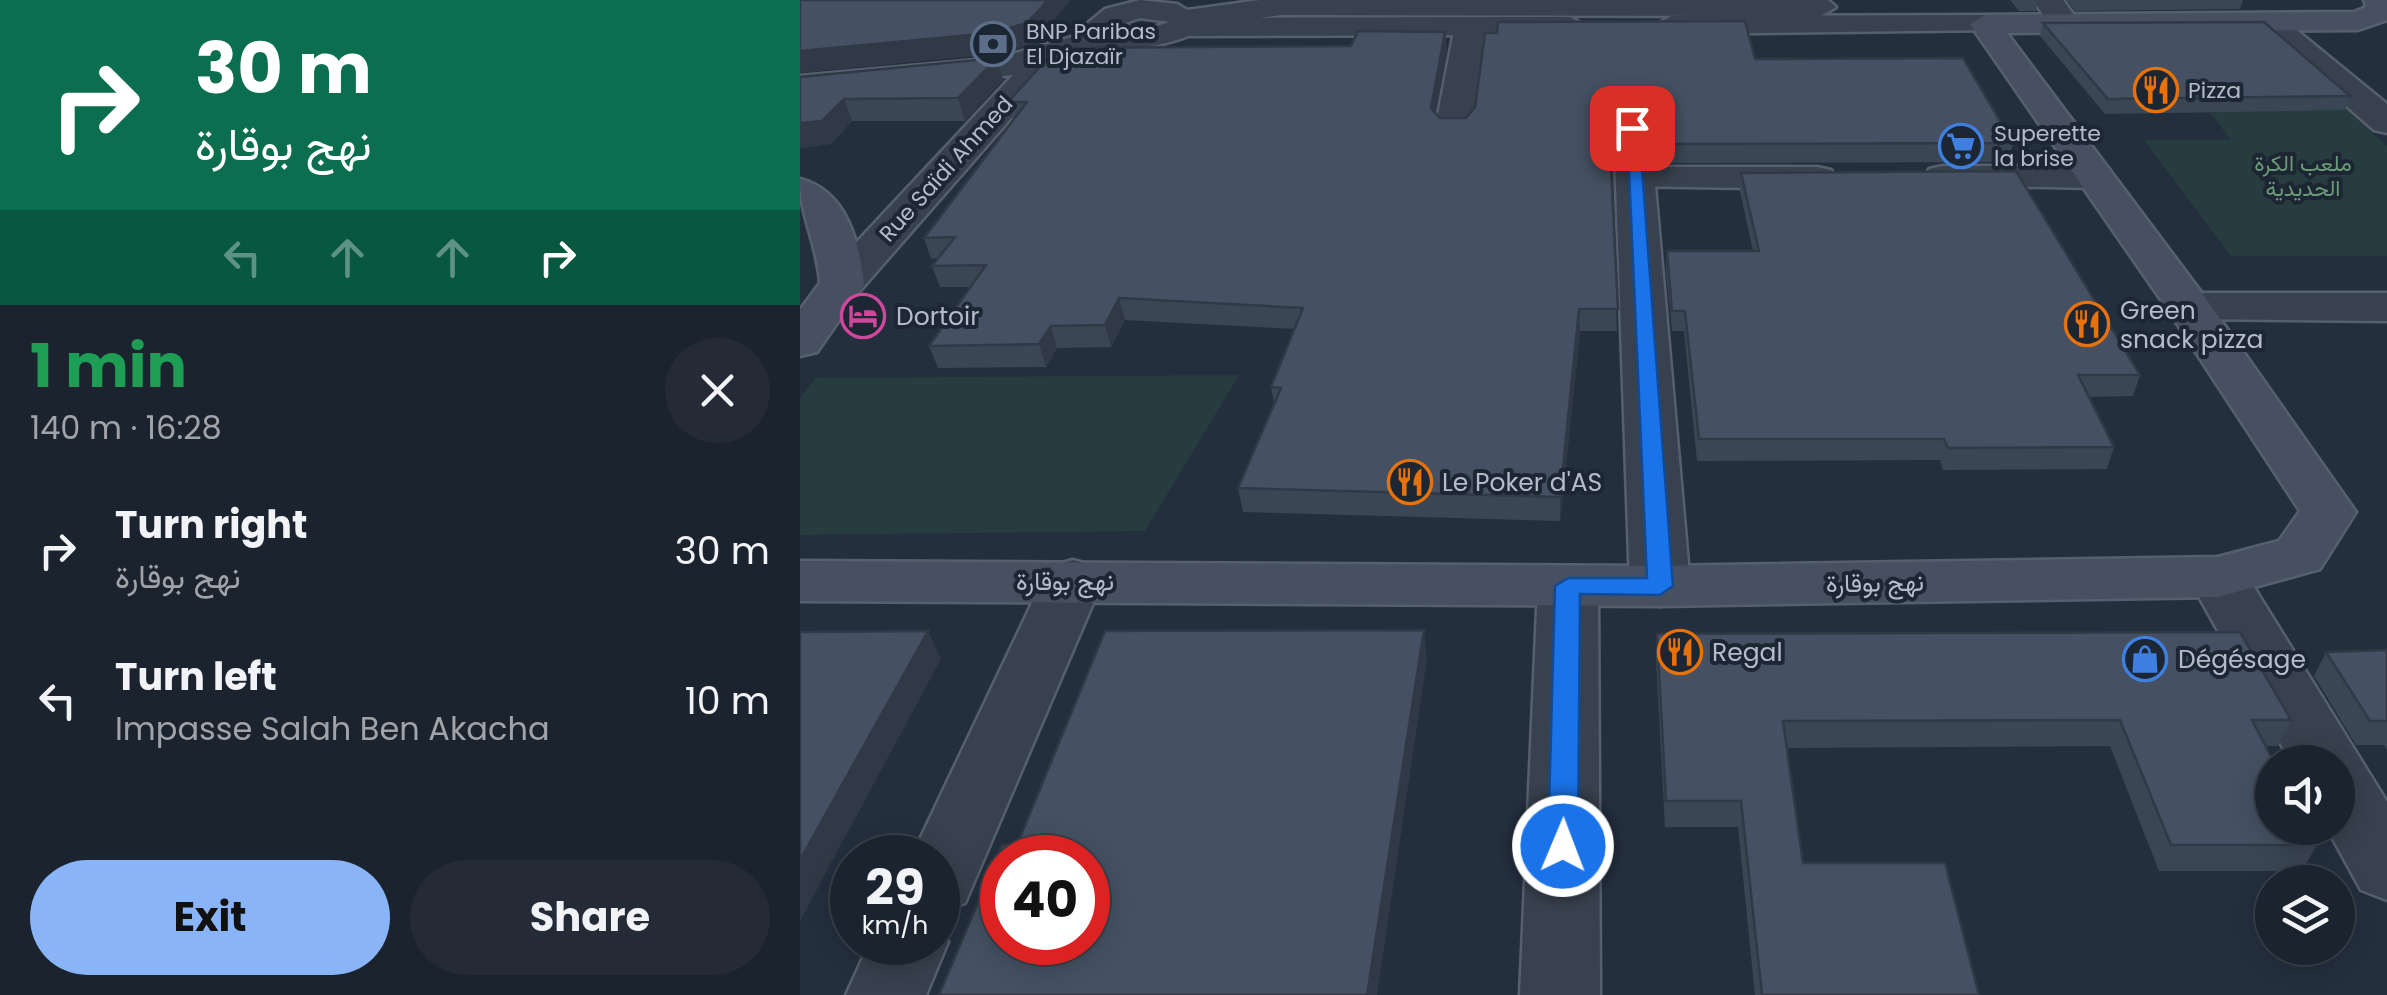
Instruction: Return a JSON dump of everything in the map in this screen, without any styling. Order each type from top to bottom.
[{"type":"main road","points":[[1984,24],[2057,12],[2272,25],[2358,21],[2382,11],[2379,0]]},
{"type":"main road","name":"نهج بوقارة","points":[[800,581],[1660,586],[2218,576],[2299,554],[2328,512],[2188,306],[1984,24]]},
{"type":"main road","points":[[800,191],[824,210],[837,233],[842,284],[800,342]]},
{"type":"street","points":[[1088,42],[1100,23],[1141,5],[1187,15],[1470,26],[1984,24]]},
{"type":"street","points":[[800,86],[879,75],[994,69],[1088,42],[1154,38],[1187,15],[1281,6],[1821,7]]},
{"type":"street","points":[[2272,25],[2387,122]]},
{"type":"street","points":[[1454,124],[1470,26]]},
{"type":"street","name":"Rue Saïdi Ahmed","points":[[842,284],[1088,42]]},
{"type":"street","points":[[1632,128],[1660,586]]},
{"type":"street","points":[[1916,178],[2095,177]]},
{"type":"street","points":[[1636,178],[1856,178]]},
{"type":"street","points":[[2188,306],[2387,307]]},
{"type":"street","points":[[2218,576],[2316,745]]},
{"type":"street","points":[[958,835],[1072,580]]},
{"type":"street","points":[[1560,995],[1568,586]]},
{"type":"street","points":[[2355,812],[2387,868]]},
{"type":"street","points":[[886,995],[900,965]]},
{"type":"green space","name":"ملعب الكرة الحديدية","points":[[2185,80],[2314,80],[2387,146],[2387,256],[2231,256],[2144,140],[2231,140]]},
{"type":"green space","points":[[1239,375],[1145,531],[800,535],[800,399],[815,378]]},
{"type":"building","points":[[800,0],[1048,0],[1027,23],[991,33],[800,51]]},
{"type":"building","points":[[1745,21],[1755,59],[1963,58],[2013,143],[1657,144],[1654,109],[1649,100],[1633,95],[1618,98],[1610,109],[1610,148],[1618,309],[1579,309],[1560,497],[1238,488],[1281,388],[1271,387],[1303,308],[1119,298],[1105,325],[1051,326],[1039,344],[929,346],[986,265],[932,266],[955,237],[924,238],[1027,102],[1008,102],[1057,48],[1351,46],[1358,31],[1445,32],[1431,108],[1440,118],[1466,118],[1475,107],[1485,33],[1497,33],[1498,22]]},
{"type":"building","points":[[2264,22],[2350,96],[2108,99],[2043,23]]},
{"type":"building","points":[[997,58],[958,98],[844,99],[822,121],[800,123],[800,77]]},
{"type":"building","points":[[2016,171],[2140,375],[2078,375],[2114,447],[1948,448],[1944,439],[1699,439],[1685,311],[1672,311],[1667,251],[1759,251],[1741,173]]},
{"type":"building","points":[[1424,630],[1367,995],[939,995],[952,965],[960,965],[960,945],[980,897],[980,965],[1110,965],[1110,835],[1021,835],[1105,631]]},
{"type":"building","points":[[928,631],[800,860],[800,632]]},
{"type":"building","points":[[2240,632],[2291,720],[2252,720],[2265,745],[2255,745],[2255,845],[2171,845],[2120,720],[1783,721],[1803,863],[1945,863],[1979,995],[1762,995],[1741,801],[1666,801],[1657,634]]},
{"type":"building","points":[[2387,650],[2387,721],[2370,721],[2326,652]]},
{"type":"place","name":"BNP Paribas El Djazaïr","points":[[993,44]]},
{"type":"place","name":"Pizza","points":[[2156,90]]},
{"type":"place","name":"Superette la brise","points":[[1961,146]]},
{"type":"place","name":"Dortoir","points":[[863,316]]},
{"type":"place","name":"Green snack pizza","points":[[2087,324]]},
{"type":"place","name":"Le Poker d'AS","points":[[1410,482]]},
{"type":"place","name":"Regal","points":[[1680,652]]},
{"type":"place","name":"Dégésage","points":[[2145,659]]},
{"type":"route","points":[[1563,846],[1568,586],[1660,586],[1632,128]]}]
